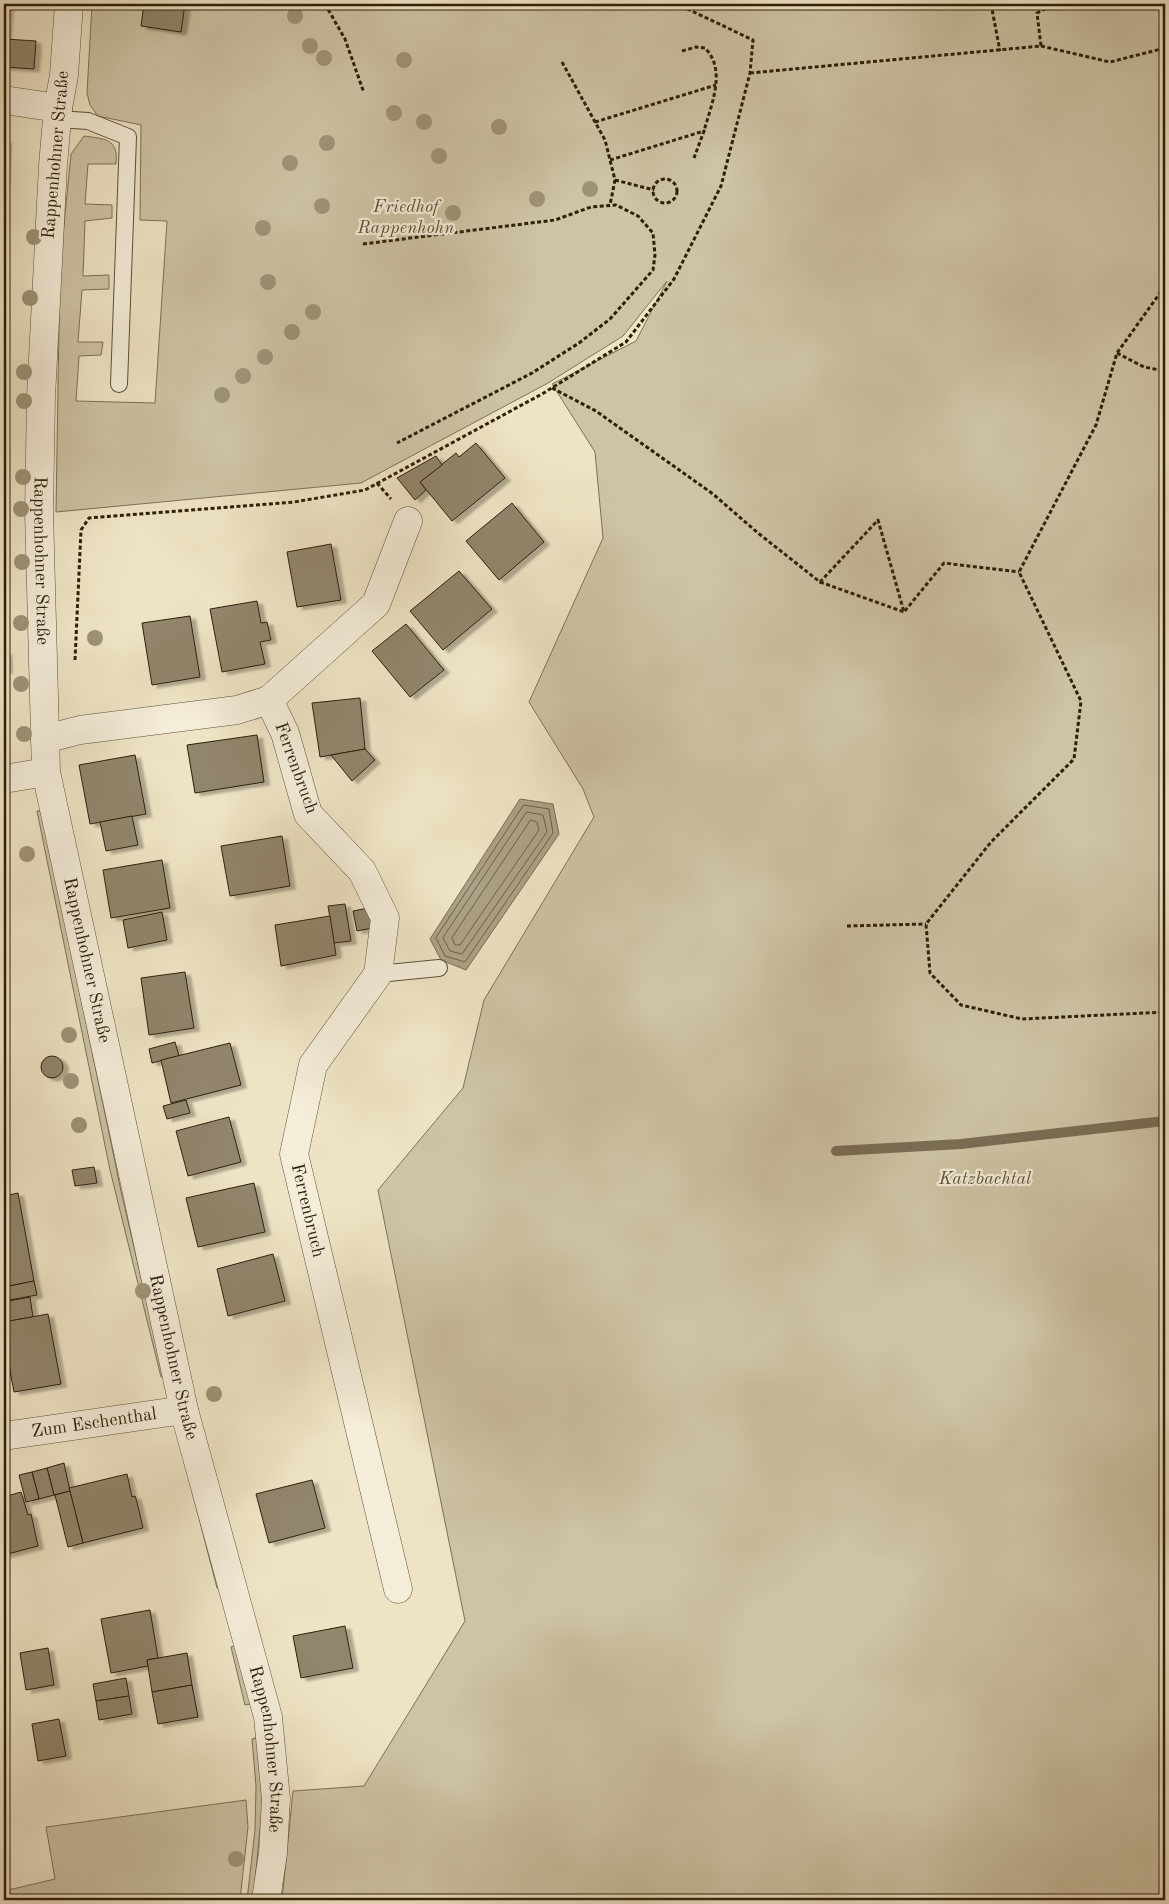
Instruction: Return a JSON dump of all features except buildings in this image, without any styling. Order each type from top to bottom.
[{"type":"street","name":"Rappenhohner Straße","points":[[69,4],[46,264],[41,397],[39,512],[46,772],[184,1410],[268,1717],[276,1799],[273,1853],[266,1900]]},
{"type":"street","points":[[4,100],[58,114]]},
{"type":"street","name":"Ferrenbruch","points":[[45,739],[80,730],[237,710],[269,700],[376,604],[408,521]]},
{"type":"street","name":"Ferrenbruch","points":[[269,700],[285,733],[308,814],[362,871],[384,918],[378,974],[313,1065],[294,1154],[398,1589]]},
{"type":"street","points":[[4,779],[46,772]]},
{"type":"street","name":"Zum Eschenthal","points":[[4,1436],[184,1410]]},
{"type":"lane","points":[[58,114],[88,121],[128,137],[119,384]]},
{"type":"lane","points":[[378,974],[439,968]]},
{"type":"path","points":[[325,4],[345,39],[364,93]]},
{"type":"path","points":[[75,664],[81,530],[89,518],[294,502],[365,490],[552,388],[626,342],[674,279],[721,186],[750,73],[753,40],[677,4]]},
{"type":"path","points":[[992,4],[1000,51]]},
{"type":"path","points":[[1041,46],[1037,12],[1054,4]]},
{"type":"path","points":[[750,73],[1041,46],[1110,62],[1165,48]]},
{"type":"path","points":[[682,51],[696,47],[705,48],[710,54],[716,69],[716,85],[704,131],[694,158]]},
{"type":"path","points":[[562,62],[605,140],[615,180],[610,205]]},
{"type":"path","points":[[595,122],[716,85]]},
{"type":"path","points":[[610,160],[704,131]]},
{"type":"path","points":[[615,180],[654,190]]},
{"type":"path","points":[[668,180],[675,184],[677,192],[672,202],[664,203],[657,200],[654,190],[657,182],[668,180]]},
{"type":"path","points":[[362,244],[555,220],[590,207],[616,204],[638,216],[653,233],[655,255],[652,270],[636,291],[610,319],[580,343],[532,373],[397,442]]},
{"type":"path","points":[[1019,572],[1096,425],[1118,353],[1165,286]]},
{"type":"path","points":[[1118,353],[1144,366],[1165,371]]},
{"type":"path","points":[[552,388],[596,411],[713,494],[758,533],[820,582],[904,612]]},
{"type":"path","points":[[820,582],[878,520],[904,612]]},
{"type":"path","points":[[904,612],[944,563],[1019,572]]},
{"type":"path","points":[[1019,572],[1082,702],[1074,759],[991,842],[926,924],[930,973],[961,1005],[1022,1019],[1165,1012]]},
{"type":"path","points":[[847,926],[926,924]]},
{"type":"green space","points":[[92,4],[1165,4],[1165,1900],[282,1900],[293,1791],[364,1786],[465,1621],[378,1190],[463,1088],[484,1000],[594,817],[583,789],[529,702],[603,538],[595,452],[552,384],[636,341],[667,281],[623,336],[548,383],[361,483],[56,512],[60,265],[71,154],[84,136],[109,141],[115,149],[116,164],[88,164],[85,204],[112,205],[112,218],[85,221],[83,276],[109,275],[109,289],[82,290],[78,342],[103,342],[101,355],[79,356],[76,401],[155,403],[167,221],[140,220],[141,125],[98,116],[90,105],[87,93]]},
{"type":"green space","points":[[37,811],[42,811],[121,1191],[164,1377],[161,1377],[110,1170]]},
{"type":"green space","points":[[178,1437],[222,1587],[217,1588]]},
{"type":"green space","points":[[237,1645],[251,1704],[245,1705],[231,1647]]},
{"type":"green space","points":[[259,1737],[263,1800],[253,1900],[247,1900],[255,1830],[256,1786],[252,1739]]},
{"type":"green space","points":[[246,1800],[248,1827],[240,1900],[4,1900],[4,1891],[55,1879],[46,1827]]},
{"type":"water","points":[[520,799],[553,804],[559,834],[466,970],[441,960],[430,939]]},
{"type":"waterway","points":[[836,1151],[961,1144],[1165,1121]]},
{"type":"park label","name":"Friedhof Rappenhohn","points":[[406,217]]},
{"type":"park label","name":"Katzbachtal","points":[[985,1179]]}]
